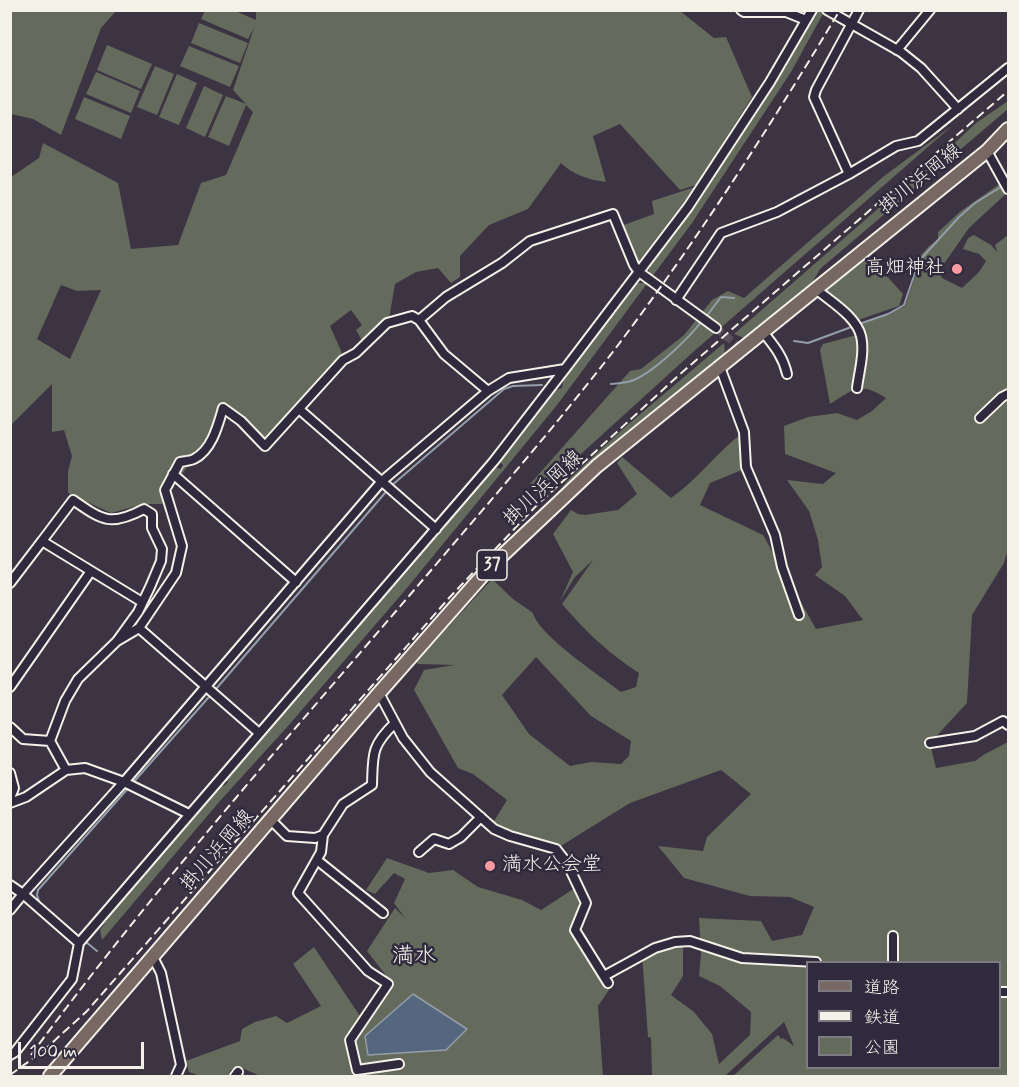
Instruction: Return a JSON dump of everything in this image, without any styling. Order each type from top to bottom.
[{"type":"main road","name":"掛川浜岡線","points":[[50,1077],[490,567],[597,466],[720,367],[739,347],[763,332],[987,151],[1008,129]]},
{"type":"street","points":[[741,10],[744,12],[786,12],[806,20]]},
{"type":"street","points":[[10,1055],[15,1052],[72,979],[79,943],[87,932],[436,529],[550,390],[688,207],[770,82],[812,10]]},
{"type":"street","points":[[827,10],[897,50],[921,68],[958,109]]},
{"type":"street","points":[[849,174],[814,97],[860,10]]},
{"type":"street","points":[[897,50],[930,10]]},
{"type":"street","points":[[676,300],[721,233],[777,212],[896,146],[918,141],[1008,68]]},
{"type":"street","points":[[987,151],[1008,189]]},
{"type":"street","points":[[419,320],[446,297],[502,263],[530,241],[613,214],[639,272],[712,326]]},
{"type":"street","points":[[816,289],[856,326],[861,336],[862,348],[857,388]]},
{"type":"street","points":[[117,641],[139,628],[176,573],[182,546],[165,490],[180,462],[194,459],[206,450],[217,429],[224,408],[241,421],[265,446],[343,360],[356,353],[387,323],[412,316],[419,320],[444,354],[488,391]]},
{"type":"street","points":[[763,332],[779,351],[787,374]]},
{"type":"street","points":[[720,367],[744,432],[746,467],[775,535],[782,567],[799,615]]},
{"type":"street","points":[[10,910],[124,782],[382,481],[488,391],[509,378],[565,369]]},
{"type":"street","points":[[981,418],[1008,394]]},
{"type":"street","points":[[299,409],[436,529]]},
{"type":"street","points":[[173,474],[296,582]]},
{"type":"street","points":[[10,583],[73,500],[96,516],[112,521],[132,516],[144,509],[152,514],[152,528],[162,549],[161,561],[142,602],[117,641],[78,679],[65,701],[50,741],[66,770]]},
{"type":"street","points":[[42,541],[142,602]]},
{"type":"street","points":[[10,687],[91,571]]},
{"type":"street","points":[[139,628],[259,733]]},
{"type":"street","points":[[379,693],[403,738],[430,772],[494,829],[556,849],[567,863],[586,903],[575,930],[606,980],[656,948],[675,942],[690,941],[742,958],[806,962]]},
{"type":"street","points":[[930,743],[975,736],[1003,721],[1008,725]]},
{"type":"street","points":[[395,723],[381,737],[373,753],[372,785],[343,804],[323,835],[321,852],[298,893],[368,971],[388,984],[350,1040],[357,1070],[399,1064]]},
{"type":"street","points":[[10,727],[23,739],[50,741]]},
{"type":"street","points":[[10,803],[27,797],[66,770],[85,768],[124,782],[189,814]]},
{"type":"street","points":[[10,773],[14,788],[10,798]]},
{"type":"street","points":[[419,852],[434,839],[449,844],[461,837],[481,817]]},
{"type":"street","points":[[271,820],[287,836],[315,838],[323,835]]},
{"type":"street","points":[[317,860],[383,913]]},
{"type":"street","points":[[10,885],[79,943]]},
{"type":"street","points":[[893,936],[893,961]]},
{"type":"street","points":[[153,957],[161,973],[181,1065],[176,1077]]},
{"type":"green space","points":[[256,10],[680,11],[714,38],[726,37],[752,97],[696,185],[680,190],[620,124],[593,136],[606,182],[582,176],[561,163],[528,209],[489,225],[460,256],[460,277],[451,283],[438,268],[416,272],[395,284],[389,319],[362,341],[356,330],[362,325],[351,310],[330,326],[342,353],[265,440],[223,405],[209,434],[162,504],[144,504],[111,513],[68,493],[68,471],[72,456],[64,430],[52,432],[52,384],[11,425],[11,177],[39,158],[43,143],[118,183],[131,249],[178,245],[201,183],[226,175],[253,112],[246,105],[229,146],[208,137],[226,96],[246,104],[233,90],[254,28],[248,39],[201,19],[205,11],[235,11],[256,20]],"holes":[[[61,285],[77,291],[101,290],[70,359],[37,339]]]},
{"type":"green space","points":[[10,11],[116,11],[101,28],[61,135],[33,119],[11,114]]},
{"type":"green space","points":[[816,11],[824,12],[791,72],[692,223],[557,405],[407,588],[220,801],[102,940],[100,930],[124,895],[220,783],[224,786],[228,782],[225,778],[493,467],[501,469],[503,465],[499,461],[555,390],[562,388],[565,373],[638,283],[644,283],[650,275],[648,267],[682,224]]},
{"type":"green space","points":[[199,23],[248,43],[240,63],[191,43]]},
{"type":"green space","points":[[107,45],[152,64],[141,89],[97,70]]},
{"type":"green space","points":[[189,46],[239,66],[230,87],[180,66]]},
{"type":"green space","points":[[155,66],[174,74],[157,115],[137,107]]},
{"type":"green space","points":[[96,72],[140,91],[131,113],[86,94]]},
{"type":"green space","points":[[177,74],[197,83],[179,125],[159,117]]},
{"type":"green space","points":[[204,86],[223,95],[205,137],[186,128]]},
{"type":"green space","points":[[84,97],[130,116],[121,139],[75,119]]},
{"type":"green space","points":[[1008,101],[1008,109],[820,269],[811,285],[744,338],[734,334],[896,193],[917,178],[976,123]]},
{"type":"green space","points":[[953,125],[692,353],[537,494],[530,484],[630,371],[641,369],[684,335],[712,300],[728,291],[744,298],[884,176]]},
{"type":"green space","points":[[1008,178],[1008,192],[969,228],[939,271],[942,278],[962,288],[979,272],[986,261],[979,254],[963,249],[968,238],[974,235],[991,245],[997,252],[995,245],[1008,235],[1008,549],[1004,563],[972,615],[967,703],[930,743],[936,768],[975,761],[1008,742],[1008,1076],[733,1076],[778,1035],[794,1046],[784,1022],[725,1076],[652,1076],[651,1038],[648,1037],[642,954],[683,941],[683,976],[671,995],[694,1012],[712,1034],[719,1064],[750,1035],[751,1012],[720,986],[699,976],[701,953],[699,918],[761,921],[772,941],[802,935],[814,907],[790,897],[750,896],[684,878],[658,846],[703,851],[707,837],[751,794],[721,770],[630,803],[556,849],[491,826],[507,800],[473,774],[458,768],[414,690],[424,670],[454,665],[418,664],[416,662],[492,579],[513,599],[533,613],[546,633],[586,666],[621,692],[636,687],[639,673],[598,642],[562,604],[593,560],[575,577],[560,601],[573,572],[553,534],[571,510],[585,515],[618,510],[637,494],[617,463],[622,457],[671,498],[744,432],[742,470],[710,483],[700,505],[763,535],[816,629],[863,620],[845,596],[815,575],[822,567],[818,540],[809,511],[787,480],[823,484],[836,473],[785,454],[784,426],[808,417],[837,413],[857,420],[872,411],[886,398],[863,388],[851,391],[830,404],[820,350],[823,344],[868,332],[861,332],[858,326],[905,306],[920,262],[917,260],[938,239],[938,232],[961,211]],"holes":[[[536,657],[591,716],[631,741],[629,756],[621,764],[591,762],[570,766],[529,734],[502,695]]]},
{"type":"green space","points":[[695,187],[637,264],[621,226],[654,214],[652,201]]},
{"type":"green space","points":[[867,254],[903,294],[899,306],[858,320],[851,319],[822,289]]},
{"type":"green space","points":[[724,343],[725,353],[554,498],[568,480],[624,428]]},
{"type":"green space","points":[[387,858],[429,873],[453,870],[478,887],[522,900],[541,910],[578,886],[586,903],[575,930],[611,987],[598,1006],[603,1076],[260,1076],[238,1066],[230,1071],[229,1076],[200,1076],[189,1072],[186,1061],[240,1041],[242,1029],[255,1022],[276,1016],[287,1023],[321,1006],[293,964],[314,947],[362,1019],[346,1041],[359,1030],[391,982],[367,951],[395,908],[405,918],[394,903],[405,879],[394,873],[375,894],[366,890]]},
{"type":"water","points":[[413,994],[467,1029],[446,1050],[368,1055],[365,1036]]},
{"type":"waterway","points":[[859,324],[888,314],[904,305],[919,261],[959,217],[975,203],[1004,185]]},
{"type":"waterway","points":[[706,317],[721,297],[734,298]]},
{"type":"waterway","points":[[611,384],[631,381],[642,376],[680,345],[702,321]]},
{"type":"waterway","points":[[794,341],[808,343],[854,326]]},
{"type":"waterway","points":[[40,904],[38,890],[391,486],[504,389],[513,386],[542,385]]},
{"type":"waterway","points":[[48,911],[97,951]]},
{"type":"tunnel","points":[[716,328],[737,345]]},
{"type":"railway","points":[[31,1055],[183,861],[512,476],[612,353],[673,270],[730,185],[840,10]]},
{"type":"railway","points":[[10,1075],[42,1052],[87,1011],[449,598],[537,505],[679,375],[1008,91]]},
{"type":"place","name":"高畑神社","points":[[957,269]]},
{"type":"place","name":"満水公会堂","points":[[490,866]]},
{"type":"district","name":"満水","points":[[414,957]]}]
